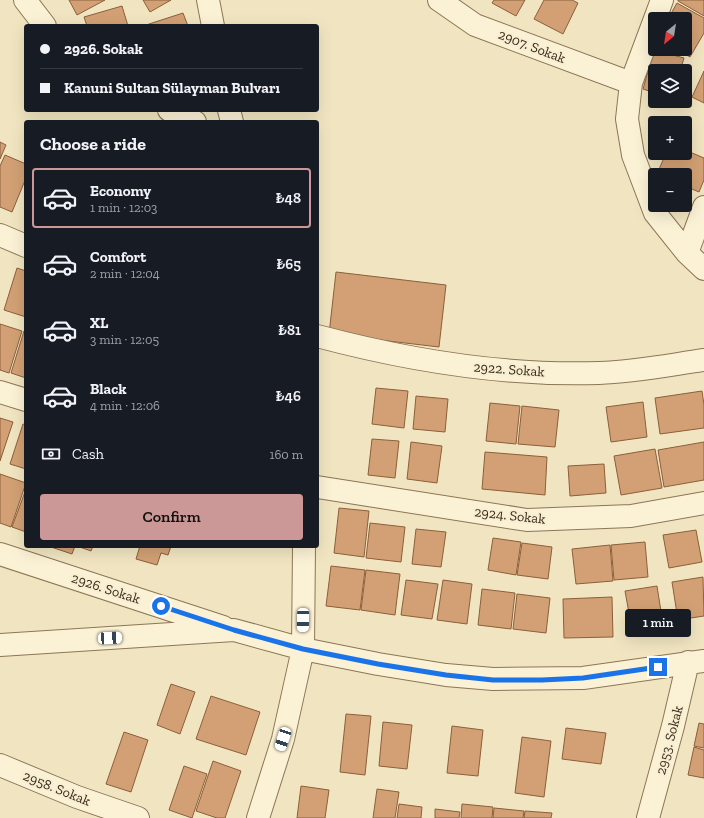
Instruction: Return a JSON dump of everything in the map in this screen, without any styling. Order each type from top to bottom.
[{"type":"street","points":[[25,0],[43,24]]},
{"type":"street","points":[[208,0],[213,24]]},
{"type":"street","name":"2907. Sokak","points":[[438,0],[475,25],[631,84]]},
{"type":"street","points":[[662,0],[631,84],[627,119],[634,155],[655,213],[687,253],[704,269]]},
{"type":"street","points":[[174,112],[192,120]]},
{"type":"street","points":[[687,253],[704,207]]},
{"type":"street","points":[[0,236],[24,245]]},
{"type":"street","name":"2922. Sokak","points":[[319,337],[357,347],[432,360],[475,367],[530,371],[600,373],[704,360]]},
{"type":"street","points":[[0,392],[24,399]]},
{"type":"street","name":"2924. Sokak","points":[[319,487],[527,520],[631,516],[704,503]]},
{"type":"street","points":[[258,818],[283,739],[303,649],[304,548]]},
{"type":"street","name":"2926. Sokak","points":[[0,554],[234,630],[303,649],[378,664],[493,680],[542,680],[583,678],[696,661]]},
{"type":"street","points":[[0,645],[234,630]]},
{"type":"street","name":"2953. Sokak","points":[[648,818],[673,726],[696,661]]},
{"type":"street","name":"2958. Sokak","points":[[0,764],[71,794],[138,818]]},
{"type":"building","points":[[69,0],[105,0],[77,15]]},
{"type":"building","points":[[143,0],[171,0],[150,12]]},
{"type":"building","points":[[494,0],[525,0],[516,16],[492,3]]},
{"type":"building","points":[[544,0],[572,0],[578,3],[563,34],[534,19]]},
{"type":"building","points":[[704,0],[704,16],[678,1]]},
{"type":"building","points":[[677,3],[704,18],[704,33],[692,54],[692,12],[672,12]]},
{"type":"building","points":[[122,6],[127,24],[86,24],[84,17]]},
{"type":"building","points":[[183,13],[187,24],[149,24]]},
{"type":"building","points":[[652,56],[676,56],[684,58],[682,64],[650,64]]},
{"type":"building","points":[[648,71],[648,91],[643,89]]},
{"type":"building","points":[[704,71],[704,103],[692,97]]},
{"type":"building","points":[[0,142],[6,145],[0,159]]},
{"type":"building","points":[[692,153],[704,158],[704,180],[699,192],[692,189],[692,168],[660,168],[663,160],[692,160]]},
{"type":"building","points":[[5,155],[24,163],[24,183],[12,212],[0,207],[0,166]]},
{"type":"building","points":[[17,268],[24,270],[24,316],[4,310]]},
{"type":"building","points":[[336,272],[446,285],[439,347],[329,334]]},
{"type":"building","points":[[0,324],[22,331],[9,373],[0,370]]},
{"type":"building","points":[[24,331],[24,377],[11,373]]},
{"type":"building","points":[[376,388],[408,391],[404,428],[372,424]]},
{"type":"building","points":[[702,391],[704,405],[704,428],[660,434],[655,398]]},
{"type":"building","points":[[416,396],[448,399],[445,432],[413,429]]},
{"type":"building","points":[[643,402],[647,437],[611,442],[606,407]]},
{"type":"building","points":[[490,403],[520,406],[516,444],[486,441]]},
{"type":"building","points":[[522,406],[559,410],[555,447],[518,444]]},
{"type":"building","points":[[0,418],[13,422],[0,461]]},
{"type":"building","points":[[23,424],[24,424],[24,468],[10,464]]},
{"type":"building","points":[[372,439],[399,441],[395,478],[368,475]]},
{"type":"building","points":[[411,442],[442,446],[437,483],[407,479]]},
{"type":"building","points":[[704,442],[704,480],[664,487],[658,450]]},
{"type":"building","points":[[655,449],[662,488],[621,495],[614,456]]},
{"type":"building","points":[[485,452],[547,457],[545,495],[482,489]]},
{"type":"building","points":[[604,464],[606,493],[570,496],[568,466]]},
{"type":"building","points":[[0,474],[24,482],[24,489],[11,527],[0,523]]},
{"type":"building","points":[[24,494],[24,531],[12,527]]},
{"type":"building","points":[[339,508],[369,511],[364,557],[334,553]]},
{"type":"building","points":[[370,523],[405,527],[401,562],[366,558]]},
{"type":"building","points":[[416,529],[446,532],[441,567],[412,564]]},
{"type":"building","points":[[696,530],[702,562],[669,568],[663,535]]},
{"type":"building","points":[[493,538],[521,542],[516,575],[488,570]]},
{"type":"building","points":[[645,542],[648,577],[614,580],[611,545]]},
{"type":"building","points":[[522,543],[552,547],[548,579],[517,575]]},
{"type":"building","points":[[610,545],[613,581],[576,584],[572,549]]},
{"type":"building","points":[[54,548],[74,548],[72,554]]},
{"type":"building","points":[[83,548],[92,548],[91,551]]},
{"type":"building","points":[[139,548],[170,548],[168,555],[161,553],[157,565],[136,559]]},
{"type":"building","points":[[331,566],[365,570],[360,610],[326,606]]},
{"type":"building","points":[[366,570],[400,574],[395,615],[361,610]]},
{"type":"building","points":[[703,577],[704,616],[678,620],[672,582]]},
{"type":"building","points":[[406,580],[438,584],[432,619],[401,615]]},
{"type":"building","points":[[443,580],[472,584],[467,624],[437,620]]},
{"type":"building","points":[[657,586],[663,624],[632,630],[625,591]]},
{"type":"building","points":[[482,589],[515,593],[511,629],[478,625]]},
{"type":"building","points":[[517,594],[550,598],[546,633],[513,629]]},
{"type":"building","points":[[612,597],[613,637],[564,638],[563,599]]},
{"type":"building","points":[[171,684],[195,692],[180,734],[157,725]]},
{"type":"building","points":[[211,696],[260,712],[246,755],[196,739]]},
{"type":"building","points":[[346,714],[371,716],[365,775],[340,772]]},
{"type":"building","points":[[383,722],[412,725],[407,769],[379,766]]},
{"type":"building","points":[[699,723],[704,724],[704,748],[694,746]]},
{"type":"building","points":[[452,726],[483,730],[478,776],[447,773]]},
{"type":"building","points":[[566,728],[606,733],[601,764],[562,759]]},
{"type":"building","points":[[124,732],[148,740],[131,792],[106,784]]},
{"type":"building","points":[[522,737],[551,741],[544,797],[515,793]]},
{"type":"building","points":[[694,747],[704,750],[704,778],[688,775]]},
{"type":"building","points":[[213,761],[241,771],[225,818],[217,818],[196,811]]},
{"type":"building","points":[[184,766],[207,774],[192,818],[169,810]]},
{"type":"building","points":[[301,786],[329,790],[325,818],[297,818]]},
{"type":"building","points":[[377,789],[399,792],[395,818],[373,818]]},
{"type":"building","points":[[399,804],[422,807],[421,818],[397,818]]},
{"type":"building","points":[[462,804],[493,807],[492,818],[461,818]]},
{"type":"building","points":[[494,808],[524,811],[523,818],[493,818]]},
{"type":"building","points":[[435,809],[460,812],[459,818],[435,818]]},
{"type":"building","points":[[525,811],[552,813],[551,818],[524,818]]},
{"type":"route","points":[[161,606],[234,630],[303,649],[378,664],[446,675],[493,680],[542,680],[583,678],[658,667]]}]
